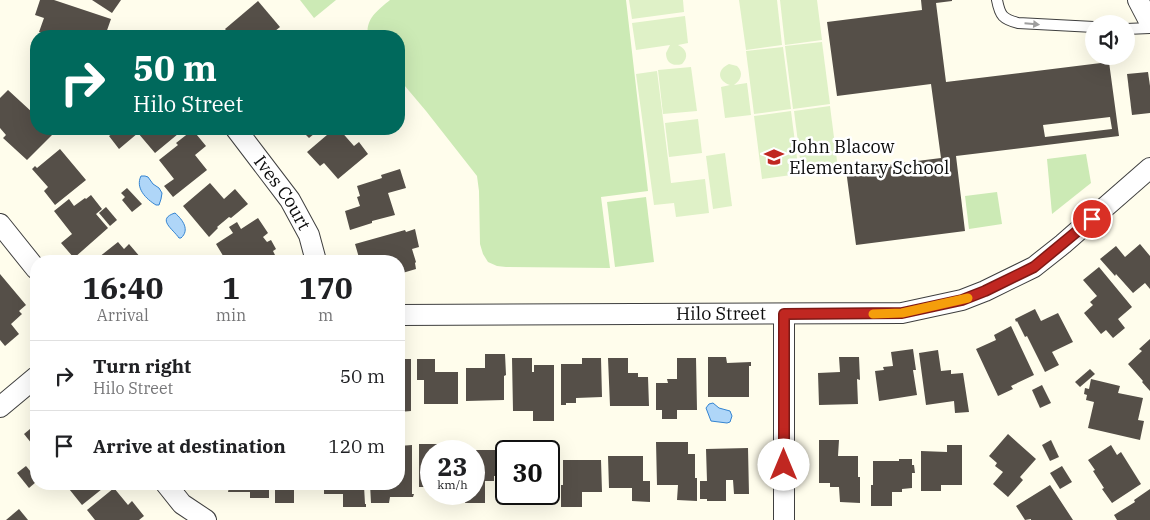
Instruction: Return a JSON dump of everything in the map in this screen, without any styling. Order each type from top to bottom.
[{"type":"street","points":[[1138,0],[1150,23]]},
{"type":"street","name":"Ives Court","points":[[241,135],[290,200],[309,235],[314,255]]},
{"type":"street","name":"Hilo Street","points":[[405,316],[902,313],[962,300],[1034,267],[1150,168]]},
{"type":"street","points":[[0,224],[30,262]]},
{"type":"street","points":[[784,314],[784,520]]},
{"type":"street","points":[[0,407],[30,382]]},
{"type":"street","points":[[171,490],[182,504],[206,520]]},
{"type":"lane","points":[[997,0],[1001,15],[1007,20],[1018,23],[1085,27]]},
{"type":"lane","points":[[1135,29],[1150,28]]},
{"type":"green space","points":[[300,0],[336,0],[314,18]]},
{"type":"green space","points":[[390,0],[626,0],[648,191],[601,197],[610,268],[506,267],[488,262],[480,244],[477,176],[405,86],[405,30],[368,30],[370,20]]},
{"type":"green space","points":[[629,0],[683,0],[684,12],[632,19]]},
{"type":"green space","points":[[739,0],[777,0],[782,45],[746,50]]},
{"type":"green space","points":[[780,0],[817,0],[822,40],[785,45]]},
{"type":"green space","points":[[685,16],[688,43],[678,45],[686,53],[686,59],[682,64],[675,65],[668,61],[666,53],[670,45],[636,50],[632,23]]},
{"type":"green space","points":[[822,42],[830,104],[793,109],[785,46]]},
{"type":"green space","points":[[783,47],[791,109],[754,114],[746,51]]},
{"type":"green space","points":[[729,64],[737,66],[741,74],[740,79],[734,85],[747,83],[751,115],[725,118],[721,87],[730,85],[723,81],[720,72]]},
{"type":"green space","points":[[691,67],[697,111],[663,114],[658,70]]},
{"type":"green space","points":[[657,71],[671,183],[705,179],[709,213],[676,217],[674,203],[654,205],[636,74]]},
{"type":"green space","points":[[830,106],[838,169],[802,174],[794,111]]},
{"type":"green space","points":[[791,111],[799,174],[762,179],[754,116]]},
{"type":"green space","points":[[698,119],[702,153],[669,157],[665,123]]},
{"type":"green space","points":[[725,153],[732,206],[713,209],[706,156]]},
{"type":"green space","points":[[1086,154],[1091,183],[1052,214],[1047,159]]},
{"type":"green space","points":[[997,192],[1002,224],[969,229],[965,196]]},
{"type":"green space","points":[[646,197],[654,262],[615,267],[607,202]]},
{"type":"water","points":[[141,176],[148,177],[159,188],[162,193],[159,205],[152,203],[142,193],[139,185]]},
{"type":"water","points":[[175,213],[183,222],[185,228],[184,235],[181,238],[170,228],[166,221],[169,215]]},
{"type":"water","points":[[713,403],[719,408],[730,411],[732,416],[730,422],[711,421],[706,408],[709,404]]},
{"type":"building","points":[[40,0],[54,0],[111,19],[107,30],[40,30],[44,18],[35,15]]},
{"type":"building","points":[[92,0],[121,0],[112,13]]},
{"type":"building","points":[[921,0],[952,0],[936,3],[946,82],[1085,65],[1109,65],[1119,136],[956,156],[965,231],[856,245],[846,170],[941,158],[931,84],[837,96],[827,22],[922,10]],"holes":[[[1110,117],[1112,129],[1045,137],[1043,125]]]},
{"type":"building","points":[[258,1],[280,27],[276,30],[225,29]]},
{"type":"building","points":[[1148,72],[1150,113],[1132,115],[1127,74]]},
{"type":"building","points":[[8,90],[30,110],[30,135],[52,135],[27,160],[3,138],[6,135],[0,128],[0,98]]},
{"type":"building","points":[[110,135],[136,135],[119,149],[109,136]]},
{"type":"building","points":[[140,135],[177,135],[155,153]]},
{"type":"building","points":[[186,135],[197,135],[206,146],[195,155],[207,170],[173,197],[164,186],[174,179],[159,160],[178,145],[176,143]]},
{"type":"building","points":[[327,135],[344,135],[354,146],[359,142],[368,154],[338,179],[324,163],[320,166],[307,152]]},
{"type":"building","points":[[60,149],[86,180],[55,205],[44,191],[48,187],[32,169],[35,166],[37,168]]},
{"type":"building","points":[[400,169],[406,188],[388,193],[395,215],[372,221],[372,223],[350,230],[345,211],[360,206],[357,197],[360,196],[357,186],[382,178],[381,175]]},
{"type":"building","points":[[210,183],[224,199],[235,189],[248,204],[217,227],[209,237],[183,206]]},
{"type":"building","points":[[127,188],[142,204],[132,212],[122,200],[125,197],[121,193]]},
{"type":"building","points":[[91,195],[102,209],[96,214],[108,228],[77,255],[71,255],[61,243],[72,234],[54,211],[69,199],[74,206]]},
{"type":"building","points":[[106,207],[117,220],[110,226],[99,213]]},
{"type":"building","points":[[258,218],[268,233],[263,237],[267,242],[271,240],[276,249],[273,251],[275,255],[223,255],[216,244],[233,233],[229,227],[237,222],[241,229]]},
{"type":"building","points":[[415,229],[419,247],[412,249],[416,269],[405,272],[405,255],[358,255],[355,244],[405,230],[406,232]]},
{"type":"building","points":[[118,242],[124,249],[129,244],[138,255],[102,255]]},
{"type":"building","points":[[1140,244],[1150,256],[1150,289],[1145,283],[1133,293],[1100,259],[1116,246],[1125,257]]},
{"type":"building","points":[[1099,267],[1132,307],[1118,319],[1125,328],[1113,338],[1106,330],[1101,334],[1084,313],[1093,305],[1090,302],[1097,296],[1083,280]]},
{"type":"building","points":[[0,274],[26,305],[19,311],[22,314],[11,324],[19,334],[5,346],[0,340]]},
{"type":"building","points":[[1035,309],[1041,321],[1058,313],[1073,342],[1052,352],[1059,365],[1045,372],[1027,336],[1025,337],[1015,319]]},
{"type":"building","points":[[1011,326],[1034,375],[1011,386],[1013,389],[998,396],[976,349],[996,340],[994,335]]},
{"type":"building","points":[[1150,339],[1150,391],[1128,364],[1142,351],[1139,349]]},
{"type":"building","points":[[913,349],[916,370],[913,370],[917,395],[879,401],[875,371],[884,370],[883,367],[893,366],[891,352]]},
{"type":"building","points":[[938,350],[941,371],[951,370],[951,374],[963,373],[969,412],[955,413],[954,401],[926,405],[919,353]]},
{"type":"building","points":[[485,354],[505,354],[504,400],[466,401],[466,368],[485,368]]},
{"type":"building","points":[[708,357],[726,357],[727,363],[751,362],[751,366],[749,366],[749,397],[708,397]]},
{"type":"building","points":[[839,357],[859,357],[860,380],[857,379],[858,404],[819,405],[818,373],[840,372]]},
{"type":"building","points":[[512,358],[532,358],[532,372],[534,372],[534,365],[554,365],[554,421],[533,421],[533,411],[513,411]]},
{"type":"building","points":[[582,358],[601,358],[602,397],[576,398],[576,403],[561,405],[561,364],[582,364]]},
{"type":"building","points":[[608,358],[628,358],[628,373],[638,373],[638,377],[648,377],[649,406],[610,406]]},
{"type":"building","points":[[677,358],[696,358],[697,410],[677,410],[677,419],[662,419],[662,410],[656,410],[656,383],[668,383],[667,379],[677,379]]},
{"type":"building","points":[[405,359],[411,359],[411,411],[405,412]]},
{"type":"building","points":[[417,359],[435,359],[435,372],[458,372],[458,404],[424,404],[424,380],[417,380]]},
{"type":"building","points":[[1090,369],[1095,374],[1080,387],[1075,382]]},
{"type":"building","points":[[1091,379],[1120,386],[1118,393],[1143,398],[1138,420],[1144,421],[1140,440],[1088,428],[1094,402],[1086,400],[1087,395],[1084,394],[1085,388],[1089,389]]},
{"type":"building","points":[[1042,385],[1051,403],[1040,408],[1032,390]]},
{"type":"building","points":[[30,429],[30,442],[24,434]]},
{"type":"building","points":[[1008,434],[1036,459],[1020,477],[1023,480],[1008,497],[993,484],[1003,472],[995,466],[997,463],[989,456]]},
{"type":"building","points":[[819,440],[839,440],[838,456],[858,456],[860,503],[840,502],[839,487],[830,487],[830,483],[819,483]]},
{"type":"building","points":[[1051,440],[1059,457],[1050,461],[1042,445]]},
{"type":"building","points":[[656,442],[688,442],[688,454],[695,454],[697,501],[677,500],[678,485],[657,485]]},
{"type":"building","points":[[419,444],[420,444],[420,487]]},
{"type":"building","points":[[412,445],[413,497],[390,497],[389,503],[371,503],[370,490],[405,490],[405,446]]},
{"type":"building","points":[[947,445],[962,445],[962,485],[941,485],[941,491],[921,491],[921,451],[947,452]]},
{"type":"building","points":[[1111,445],[1117,455],[1121,452],[1141,484],[1112,503],[1102,489],[1104,488],[1088,460]]},
{"type":"building","points":[[748,448],[749,494],[734,494],[733,480],[726,480],[726,501],[700,499],[700,481],[707,481],[706,449]]},
{"type":"building","points":[[485,450],[495,450],[494,481],[485,481]]},
{"type":"building","points":[[608,456],[643,456],[643,481],[650,481],[650,502],[632,501],[632,488],[609,488]]},
{"type":"building","points":[[899,459],[912,459],[915,473],[912,473],[912,488],[902,489],[902,492],[892,492],[892,506],[871,506],[873,461],[899,461]]},
{"type":"building","points":[[563,460],[601,460],[602,492],[582,492],[582,507],[561,507]]},
{"type":"building","points":[[26,466],[30,471],[30,487],[29,488],[17,473]]},
{"type":"building","points":[[1062,466],[1072,482],[1060,489],[1050,473]]},
{"type":"building","points":[[1050,485],[1073,520],[1025,520],[1016,506]]},
{"type":"building","points":[[1150,489],[1150,520],[1117,520],[1114,515],[1135,502],[1134,500]]},
{"type":"building","points":[[70,490],[101,490],[82,505]]},
{"type":"building","points":[[112,490],[116,490],[128,505],[132,501],[144,516],[139,520],[95,520],[87,510]]},
{"type":"building","points":[[228,490],[269,490],[269,498],[250,498],[250,492],[228,492]]},
{"type":"building","points":[[275,490],[294,490],[294,503],[275,503]]},
{"type":"building","points":[[324,490],[364,490],[366,507],[343,507],[343,494],[324,494]]},
{"type":"building","points":[[19,509],[28,520],[6,520]]},
{"type":"slow traffic","points":[[873,314],[902,313],[968,298]]},
{"type":"place","name":"John Blacow Elementary School","points":[[774,157]]},
{"type":"route","points":[[784,465],[784,314],[902,313],[962,300],[1034,267],[1092,219]]}]
